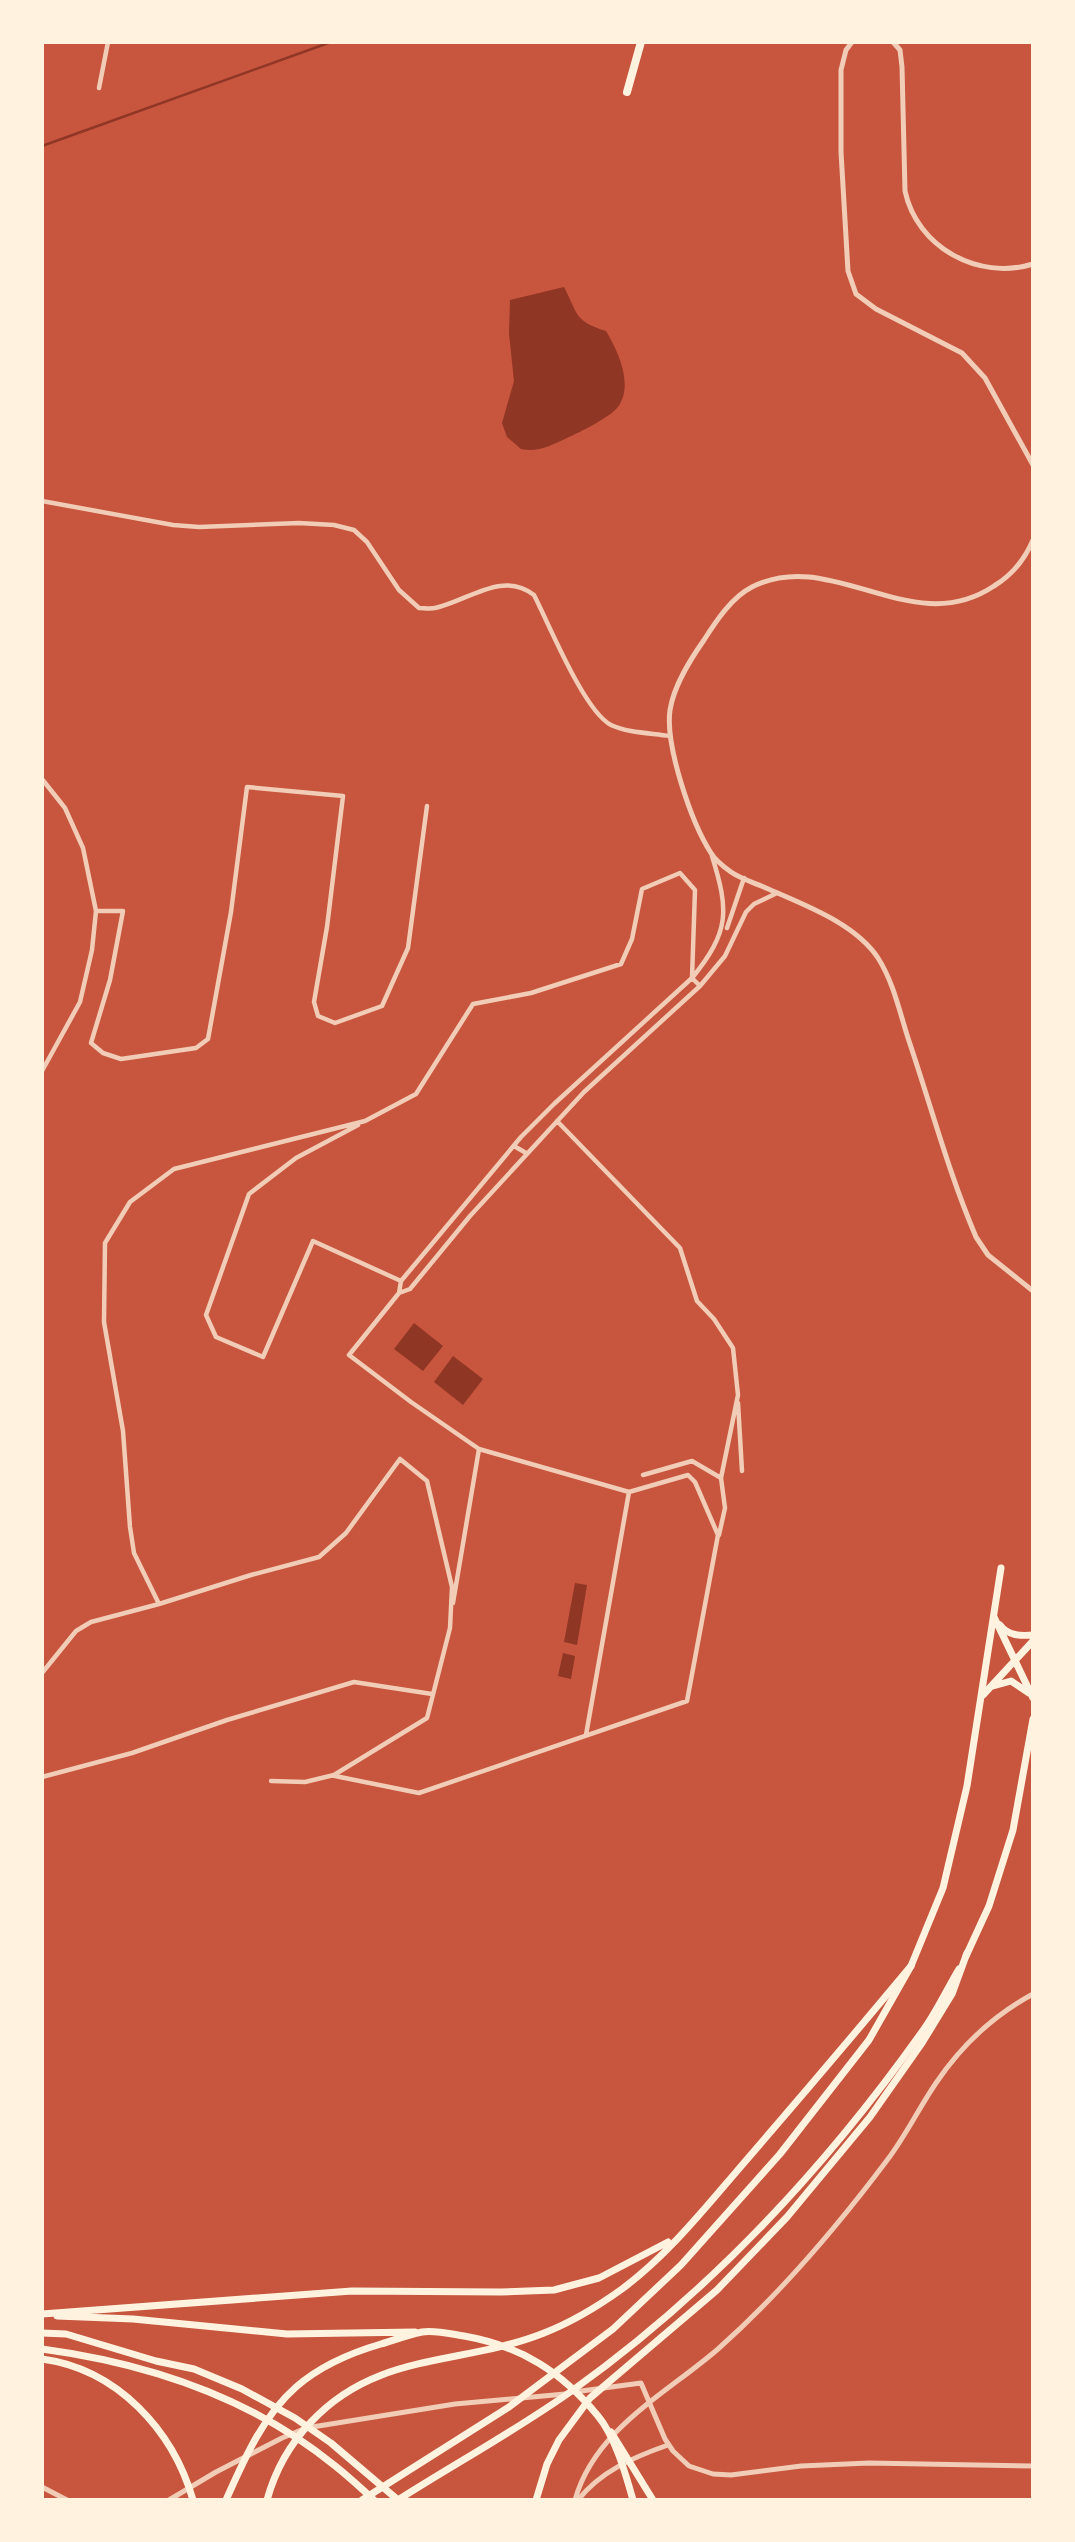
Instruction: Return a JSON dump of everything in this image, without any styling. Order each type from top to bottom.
[{"type":"highway","points":[[627,92],[641,42]]},
{"type":"main road","points":[[362,2500],[509,2407],[613,2329],[681,2266],[780,2154],[869,2040],[911,1965],[943,1888],[967,1786],[1002,1568]]},
{"type":"main road","points":[[994,1616],[1004,1630],[1018,1636],[1033,1635]]},
{"type":"main road","points":[[994,1616],[1033,1698]]},
{"type":"main road","points":[[982,1695],[1033,1641]]},
{"type":"main road","points":[[982,1695],[995,1684],[1011,1681],[1026,1689],[1033,1698]]},
{"type":"main road","points":[[42,2333],[66,2334],[156,2361],[194,2369],[242,2389],[295,2418],[331,2442],[398,2500],[572,2390],[687,2299],[755,2234],[849,2128],[918,2037],[967,1952],[989,1906],[1013,1830],[1033,1718]]},
{"type":"main road","points":[[536,2500],[547,2464],[559,2440],[590,2398],[717,2290],[787,2217],[870,2117],[928,2033],[951,1994],[967,1952]]},
{"type":"main road","points":[[267,2500],[284,2458],[300,2434],[336,2398],[369,2379],[389,2372],[543,2334],[591,2311],[625,2287],[697,2217],[911,1965]]},
{"type":"main road","points":[[42,2315],[352,2291],[554,2290],[599,2278],[669,2242],[697,2217]]},
{"type":"main road","points":[[42,2315],[132,2319],[288,2334],[423,2332],[472,2337],[524,2353],[566,2382],[619,2443],[653,2500]]},
{"type":"main road","points":[[226,2500],[250,2448],[284,2399],[320,2369],[361,2350],[423,2332]]},
{"type":"main road","points":[[42,2349],[111,2360],[194,2385],[279,2428],[332,2463],[374,2500]]},
{"type":"main road","points":[[42,2359],[77,2367],[130,2398],[167,2440],[180,2463],[193,2500]]},
{"type":"main road","points":[[600,2418],[620,2461],[632,2500]]},
{"type":"main road","points":[[231,2500],[250,2448]]},
{"type":"street","points":[[100,88],[108,42]]},
{"type":"street","points":[[852,42],[846,50],[841,70],[841,152],[846,259],[856,295],[876,309],[962,353],[985,379],[1033,464]]},
{"type":"street","points":[[893,42],[900,50],[902,67],[905,191],[908,205],[920,228],[946,250],[971,263],[1007,267],[1033,264]]},
{"type":"street","points":[[42,501],[173,525],[199,527],[299,523],[344,527],[354,530],[367,542],[399,590],[419,608],[436,608],[505,584],[524,587],[534,595],[590,706],[610,724],[632,731],[670,736]]},
{"type":"street","points":[[725,928],[725,912],[711,855],[688,800],[670,736],[672,699],[688,665],[718,620],[737,598],[752,587],[779,578],[812,577],[904,600],[943,605],[972,597],[998,584],[1019,564],[1033,540]]},
{"type":"street","points":[[42,779],[65,808],[83,848],[96,911],[92,950],[80,1002],[42,1072]]},
{"type":"street","points":[[96,911],[123,911],[110,980],[91,1043],[103,1053],[121,1059],[196,1048],[208,1039],[211,1027],[231,912],[247,787],[343,796],[327,927],[314,1002],[318,1016],[334,1023],[382,1006],[408,948],[427,806]]},
{"type":"street","points":[[711,855],[731,872],[853,932],[877,957],[896,999],[976,1237],[988,1255],[1033,1291]]},
{"type":"street","points":[[401,1281],[313,1241],[263,1357],[216,1337],[206,1315],[249,1194],[296,1158],[416,1094],[472,1004],[531,993],[621,964],[632,939],[642,889],[680,873],[695,890],[692,978],[700,986]]},
{"type":"street","points":[[718,1535],[695,1482],[688,1475],[629,1492],[479,1449],[349,1355],[399,1293],[401,1281],[514,1146],[554,1104],[692,978],[706,961],[725,928],[744,878]]},
{"type":"street","points":[[399,1293],[410,1289],[526,1153],[557,1121],[700,986],[725,956],[746,912],[754,904],[777,893]]},
{"type":"street","points":[[725,928],[737,932]]},
{"type":"street","points":[[600,1061],[608,1070]]},
{"type":"street","points":[[159,1604],[134,1553],[130,1527],[123,1432],[104,1322],[105,1243],[130,1202],[174,1169],[365,1121]]},
{"type":"street","points":[[557,1121],[680,1248],[697,1301],[714,1319],[733,1348],[742,1471]]},
{"type":"street","points":[[514,1146],[526,1153]]},
{"type":"street","points":[[334,1775],[419,1793],[687,1701],[725,1508],[721,1478],[738,1395]]},
{"type":"street","points":[[271,1781],[305,1782],[334,1775],[427,1718],[450,1628],[479,1449]]},
{"type":"street","points":[[42,1673],[76,1631],[91,1622],[319,1557],[346,1533],[400,1459],[427,1481],[452,1587],[450,1628]]},
{"type":"street","points":[[643,1475],[692,1461],[721,1478]]},
{"type":"street","points":[[586,1735],[629,1492]]},
{"type":"street","points":[[42,1777],[132,1753],[227,1720],[354,1682],[432,1694]]},
{"type":"street","points":[[576,2500],[586,2472],[616,2430],[734,2335],[806,2262],[895,2150],[937,2082],[968,2045],[990,2022],[1033,1994]]},
{"type":"street","points":[[169,2500],[227,2466],[306,2428],[455,2404],[529,2399],[641,2383],[668,2445],[689,2466],[705,2472],[722,2475],[801,2466],[869,2463],[1033,2466]]},
{"type":"street","points":[[576,2500],[611,2470],[636,2456],[668,2445]]},
{"type":"street","points":[[42,2487],[67,2500]]},
{"type":"shaded area","points":[[564,287],[582,320],[606,331],[611,339],[622,368],[625,389],[623,398],[614,411],[579,432],[544,448],[521,449],[507,437],[502,423],[514,381],[509,334],[510,300]]},
{"type":"shaded area","points":[[414,1323],[443,1346],[423,1371],[394,1349]]},
{"type":"shaded area","points":[[453,1356],[483,1379],[463,1405],[434,1382]]},
{"type":"shaded area","points":[[575,1583],[587,1585],[577,1645],[564,1642]]},
{"type":"shaded area","points":[[563,1653],[575,1656],[571,1679],[558,1676]]},
{"type":"waterway","points":[[42,146],[331,42]]}]
